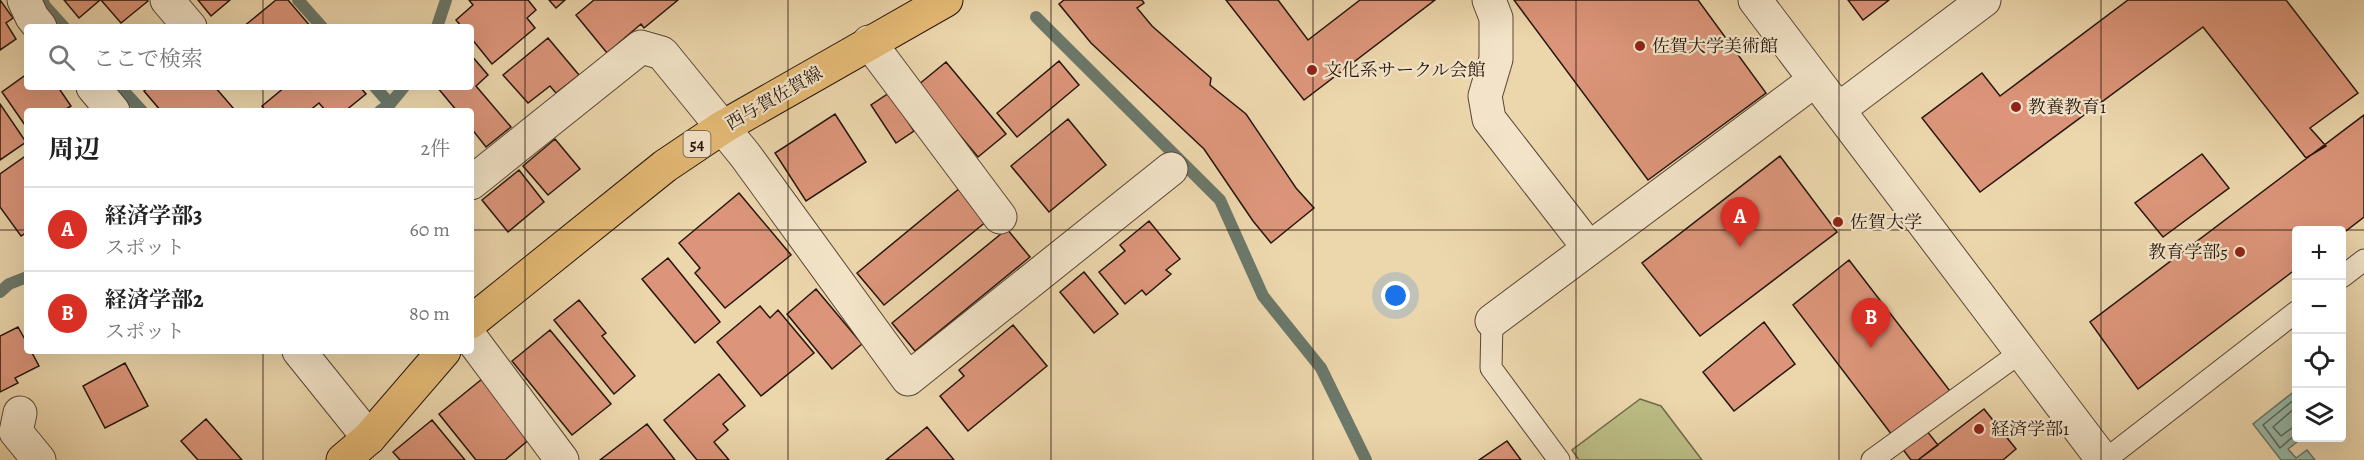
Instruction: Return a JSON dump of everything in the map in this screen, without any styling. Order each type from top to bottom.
[{"type":"main road","name":"西与賀佐賀線","points":[[474,320],[665,166],[723,127],[946,0]]},
{"type":"main road","points":[[343,460],[369,438],[441,354]]},
{"type":"street","points":[[24,0],[38,24]]},
{"type":"street","points":[[167,0],[187,24]]},
{"type":"street","points":[[1489,0],[1496,18],[1496,59],[1485,96],[1489,119],[1589,248]]},
{"type":"street","points":[[1755,0],[2104,460]]},
{"type":"street","points":[[1838,110],[1984,0]]},
{"type":"street","points":[[869,42],[1000,217]]},
{"type":"street","points":[[474,181],[641,48],[662,53],[723,127],[908,379],[1171,169]]},
{"type":"street","points":[[1492,321],[1815,80]]},
{"type":"street","points":[[96,90],[110,108]]},
{"type":"street","points":[[474,342],[562,460]]},
{"type":"street","points":[[301,354],[369,438]]},
{"type":"street","points":[[20,412],[16,432],[39,460]]},
{"type":"lane","points":[[2346,275],[2364,260]]},
{"type":"lane","points":[[2104,460],[2292,315]]},
{"type":"lane","points":[[1492,321],[1491,368],[1559,460]]},
{"type":"lane","points":[[1872,460],[2021,352]]},
{"type":"green space","points":[[1640,399],[1661,406],[1702,460],[1579,460],[1572,450]]},
{"type":"water","points":[[2292,393],[2292,442],[2297,442],[2288,449],[2296,458],[2307,450],[2315,460],[2281,460],[2253,424]]},
{"type":"building","points":[[0,0],[13,18],[6,23],[16,39],[0,50]]},
{"type":"building","points":[[64,0],[100,0],[79,18]]},
{"type":"building","points":[[101,0],[147,0],[148,1],[121,23]]},
{"type":"building","points":[[198,0],[230,0],[211,16]]},
{"type":"building","points":[[276,0],[288,0],[308,24],[247,24]]},
{"type":"building","points":[[469,0],[528,0],[536,10],[527,18],[535,28],[492,64],[474,42],[474,24],[459,24],[456,20],[473,5]]},
{"type":"building","points":[[549,0],[565,0],[556,8]]},
{"type":"building","points":[[594,0],[678,0],[644,28],[641,24],[607,53],[576,15]]},
{"type":"building","points":[[1064,0],[1142,0],[1144,3],[1137,8],[1152,26],[1211,78],[1210,85],[1246,114],[1296,188],[1314,208],[1271,243],[1253,221],[1204,149],[1091,43],[1059,4]]},
{"type":"building","name":"文化系サークル会館","points":[[1226,0],[1278,0],[1308,40],[1360,0],[1435,0],[1304,100]]},
{"type":"building","name":"佐賀大学美術館","points":[[1514,0],[1698,0],[1766,93],[1648,180]]},
{"type":"building","points":[[1848,0],[1889,0],[1863,20]]},
{"type":"building","name":"教養教育1","points":[[2128,0],[2286,0],[2358,93],[2310,128],[2326,146],[2306,158],[2203,27],[1980,192],[1922,118],[1982,73],[2000,96]]},
{"type":"building","points":[[548,38],[579,75],[556,93],[550,86],[528,103],[503,75]]},
{"type":"building","points":[[474,59],[488,75],[476,86],[511,127],[486,147],[474,132],[474,108],[454,108],[440,90],[474,90]]},
{"type":"building","points":[[1059,61],[1079,85],[1017,137],[997,113]]},
{"type":"building","points":[[946,62],[1006,134],[978,157],[918,85]]},
{"type":"building","points":[[24,76],[24,90],[60,90],[71,106],[68,108],[24,108],[24,124],[2,92]]},
{"type":"building","points":[[218,90],[233,108],[158,108],[144,91]]},
{"type":"building","points":[[281,90],[363,90],[366,94],[349,108],[323,108],[319,103],[313,108],[264,108],[262,106]]},
{"type":"building","points":[[889,93],[914,131],[896,143],[871,105]]},
{"type":"building","points":[[0,104],[24,139],[24,143],[0,160]]},
{"type":"building","points":[[835,114],[866,162],[806,201],[775,153]]},
{"type":"building","name":"教育学部5","points":[[2364,115],[2364,217],[2346,231],[2346,226],[2292,226],[2292,272],[2138,389],[2090,322]]},
{"type":"building","points":[[1068,119],[1106,165],[1049,212],[1011,166]]},
{"type":"building","points":[[555,139],[580,169],[548,195],[523,166]]},
{"type":"building","points":[[2202,154],[2229,188],[2163,237],[2135,203]]},
{"type":"building","points":[[1780,156],[1837,232],[1700,336],[1642,263]]},
{"type":"building","points":[[24,157],[24,234],[21,236],[0,207],[0,174]]},
{"type":"building","points":[[519,170],[544,202],[508,232],[482,200]]},
{"type":"building","points":[[960,188],[987,221],[884,305],[857,273]]},
{"type":"building","points":[[739,193],[791,255],[725,308],[695,273],[700,268],[679,243]]},
{"type":"building","points":[[1149,221],[1180,259],[1166,270],[1171,274],[1146,295],[1142,290],[1125,304],[1099,272],[1125,251],[1120,245]]},
{"type":"building","points":[[1007,229],[1030,257],[915,351],[892,323]]},
{"type":"building","points":[[668,258],[720,322],[695,343],[642,279]]},
{"type":"building","points":[[1849,260],[1950,391],[1915,416],[1938,445],[1918,460],[1911,460],[1793,305]]},
{"type":"building","points":[[1084,272],[1118,314],[1094,333],[1060,292]]},
{"type":"building","points":[[816,289],[862,344],[832,369],[787,314]]},
{"type":"building","points":[[579,300],[606,333],[602,336],[635,376],[614,394],[554,320]]},
{"type":"building","points":[[760,306],[770,318],[778,310],[814,353],[761,396],[717,342]]},
{"type":"building","points":[[1764,322],[1795,364],[1734,411],[1703,372]]},
{"type":"building","points":[[1013,325],[1047,366],[968,431],[940,396],[964,376],[959,370]]},
{"type":"building","points":[[18,327],[24,338],[24,354],[33,354],[39,366],[15,378],[18,383],[0,392],[0,336]]},
{"type":"building","points":[[550,330],[611,404],[572,435],[512,361]]},
{"type":"building","points":[[125,363],[148,406],[105,428],[83,386]]},
{"type":"building","points":[[719,374],[745,406],[723,424],[728,430],[714,442],[729,460],[697,460],[664,420]]},
{"type":"building","points":[[482,379],[531,438],[505,460],[476,460],[439,414]]},
{"type":"building","name":"経済学部1","points":[[1984,409],[2016,449],[2003,460],[1918,460]]},
{"type":"building","points":[[206,419],[242,460],[198,460],[181,441]]},
{"type":"building","points":[[432,420],[465,460],[400,460],[393,452]]},
{"type":"building","points":[[647,424],[675,460],[600,460]]},
{"type":"building","points":[[927,427],[954,460],[886,460]]},
{"type":"building","points":[[1507,441],[1521,460],[1479,460]]},
{"type":"waterway","points":[[42,0],[61,24]]},
{"type":"waterway","points":[[298,0],[319,24]]},
{"type":"waterway","points":[[438,24],[446,0]]},
{"type":"waterway","points":[[1036,17],[1220,200],[1263,296],[1321,368],[1366,460]]},
{"type":"waterway","points":[[123,90],[139,108]]},
{"type":"waterway","points":[[378,90],[390,104]]},
{"type":"waterway","points":[[384,108],[402,90]]},
{"type":"waterway","points":[[0,292],[9,284],[24,278]]},
{"type":"place","name":"佐賀大学美術館","points":[[1640,46]]},
{"type":"place","name":"文化系サークル会館","points":[[1312,70]]},
{"type":"place","name":"教養教育1","points":[[2016,107]]},
{"type":"place","name":"佐賀大学","points":[[1838,222]]},
{"type":"place","name":"経済学部3","points":[[1740,247]]},
{"type":"place","name":"教育学部5","points":[[2240,252]]},
{"type":"place","name":"経済学部2","points":[[1871,348]]},
{"type":"place","name":"経済学部1","points":[[1979,429]]}]
